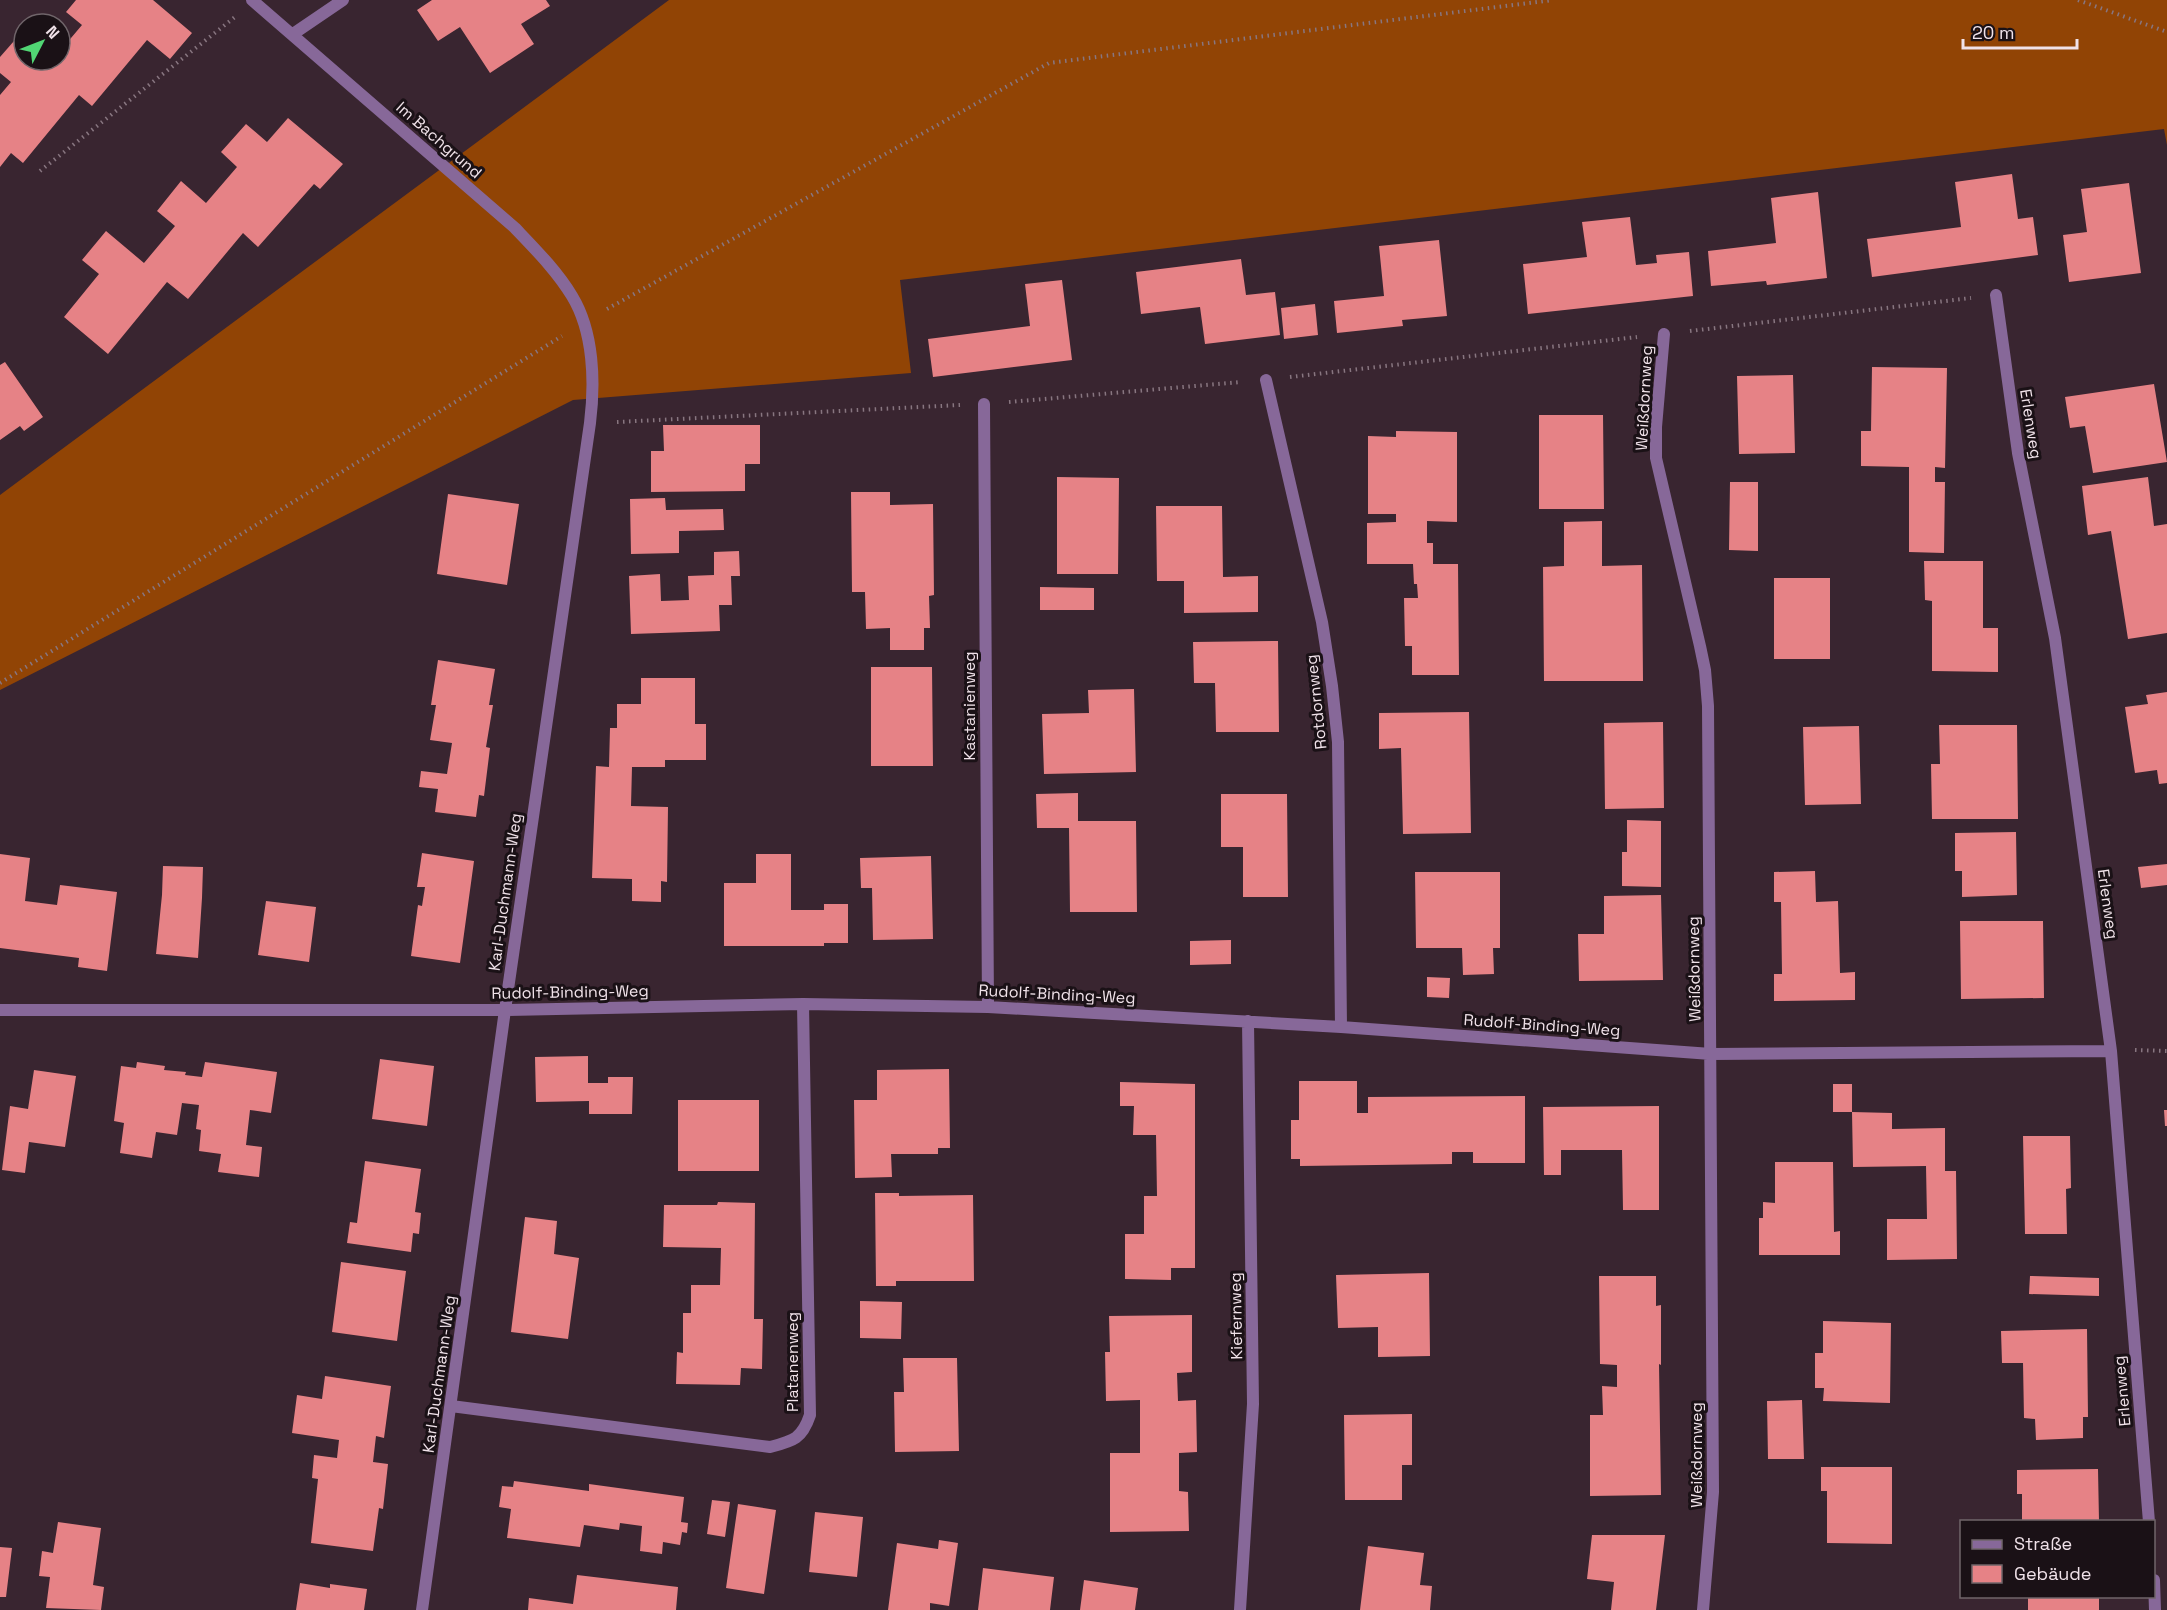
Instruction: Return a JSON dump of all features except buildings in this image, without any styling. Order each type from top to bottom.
[{"type":"street","points":[[293,34],[343,0]]},
{"type":"street","name":"Im Bachgrund","points":[[254,1],[515,228],[551,268],[573,297],[583,323]]},
{"type":"street","name":"Erlenweg","points":[[1996,295],[2018,453],[2055,638],[2110,1051],[2149,1520]]},
{"type":"street","name":"Karl-Duchmann-Weg","points":[[422,1610],[505,1010],[590,423],[592,362],[583,323]]},
{"type":"street","name":"Weißdornweg","points":[[1664,334],[1656,427],[1656,458],[1702,654],[1708,706],[1713,1492],[1703,1610]]},
{"type":"street","name":"Rotdornweg","points":[[1266,380],[1322,622],[1332,686],[1338,742],[1341,1027]]},
{"type":"street","name":"Kastanienweg","points":[[984,404],[988,1007]]},
{"type":"street","name":"Rudolf-Binding-Weg","points":[[0,1010],[505,1010],[803,1004],[988,1007],[1341,1027],[1712,1054],[2110,1051]]},
{"type":"street","name":"Platanenweg","points":[[451,1406],[770,1447],[791,1442],[805,1430],[810,1415],[803,1004]]},
{"type":"street","name":"Kiefernweg","points":[[1240,1610],[1250,1473],[1253,1372],[1248,1021]]},
{"type":"path","points":[[0,683],[583,323],[1049,63],[1552,0]]},
{"type":"path","points":[[2078,0],[2167,32]]},
{"type":"path","points":[[40,171],[254,1]]},
{"type":"path","points":[[590,423],[984,404],[1266,380],[1996,295]]},
{"type":"shaded area","points":[[669,0],[2167,0],[2167,145],[2164,129],[900,280],[911,373],[573,400],[0,690],[0,495]]}]
